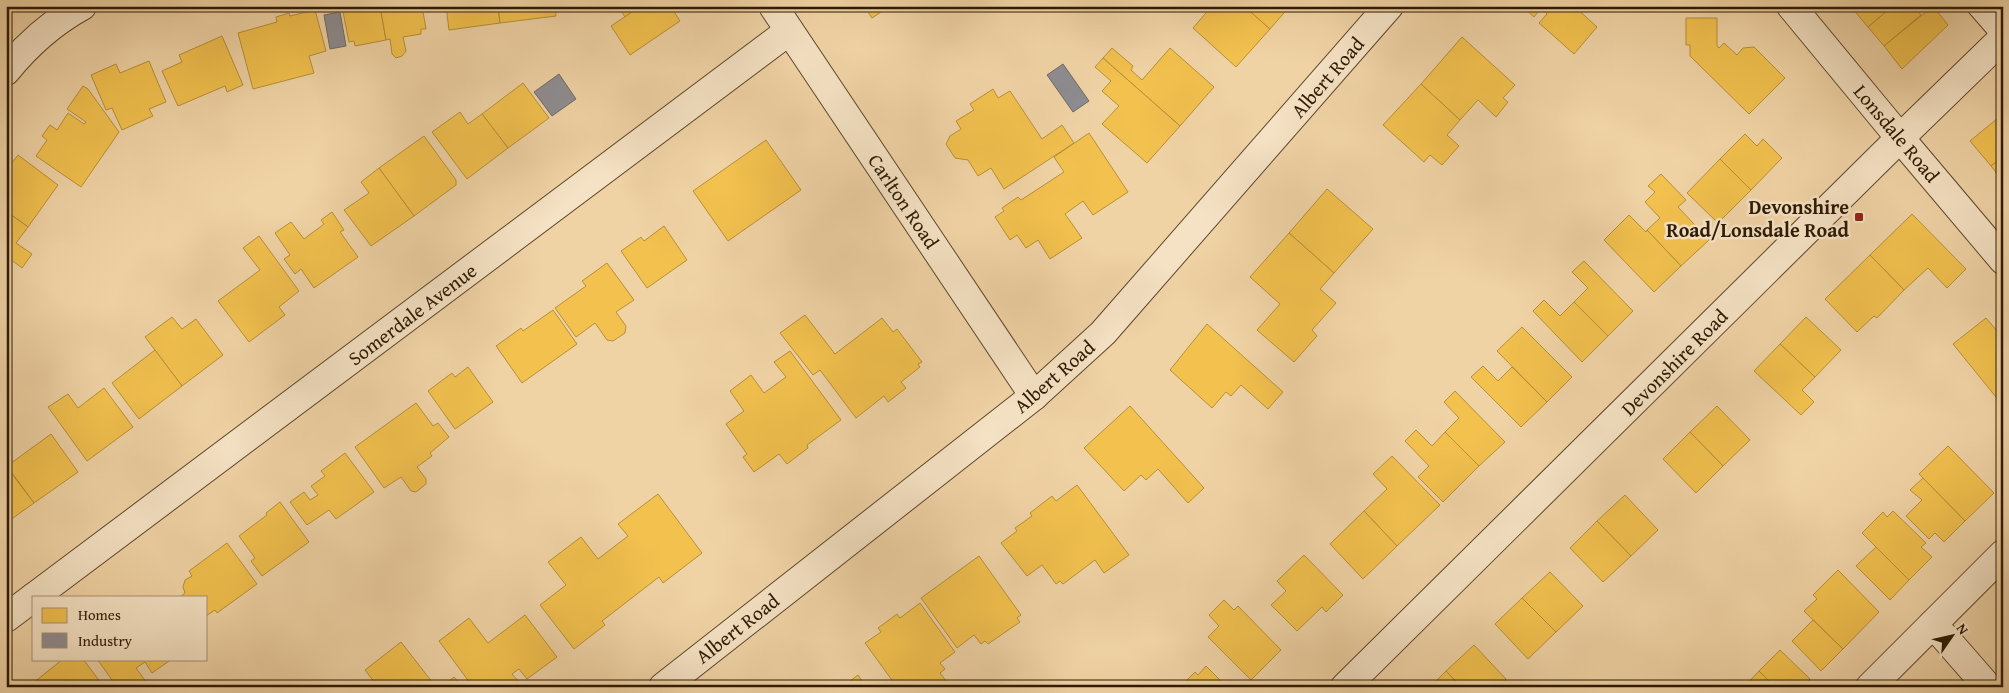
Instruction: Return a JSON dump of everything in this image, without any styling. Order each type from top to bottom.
[{"type":"street","name":"Carlton Road","points":[[773,6],[1034,396]]},
{"type":"street","name":"Albert Road","points":[[663,687],[1034,396],[1103,332],[1389,6]]},
{"type":"street","name":"Lonsdale Road","points":[[1791,6],[2003,260]]},
{"type":"street","points":[[6,71],[37,38],[63,16],[76,8]]},
{"type":"street","name":"Somerdale Avenue","points":[[35,596],[789,32]]},
{"type":"street","name":"Devonshire Road","points":[[1345,687],[2003,37]]},
{"type":"street","points":[[1870,687],[2003,554]]},
{"type":"street","name":"Somerdale Avenue","points":[[6,618],[32,598]]},
{"type":"street","points":[[1933,624],[1988,687]]},
{"type":"lane","points":[[1977,6],[2003,37]]},
{"type":"building: Homes","points":[[348,6],[380,6],[386,40],[355,46],[354,41],[349,42],[343,12],[349,10]]},
{"type":"building: Homes","points":[[380,6],[422,6],[426,29],[421,29],[421,34],[403,37],[406,51],[402,56],[396,58],[392,54],[390,39],[386,40]]},
{"type":"building: Homes","points":[[446,6],[498,6],[500,23],[449,30]]},
{"type":"building: Homes","points":[[498,6],[555,6],[556,16],[500,23]]},
{"type":"building: Homes","points":[[618,6],[641,6],[625,17]]},
{"type":"building: Homes","points":[[641,6],[662,6],[665,11],[671,7],[680,21],[630,55],[611,26]]},
{"type":"building: Homes","points":[[864,6],[890,6],[872,18]]},
{"type":"building: Homes","points":[[1212,6],[1244,6],[1270,29],[1236,67],[1193,28]]},
{"type":"building: Homes","points":[[1244,6],[1290,6],[1270,29]]},
{"type":"building: Homes","points":[[1522,6],[1574,6],[1597,27],[1574,54],[1539,23],[1547,14],[1541,8],[1534,17]]},
{"type":"building: Homes","points":[[1854,6],[1893,6],[1868,27],[1852,8]]},
{"type":"building: Homes","points":[[1893,6],[1914,6],[1921,15],[1884,46],[1868,27]]},
{"type":"building: Homes","points":[[1933,6],[1948,25],[1902,69],[1884,46]]},
{"type":"building: Homes","points":[[315,10],[326,51],[309,56],[314,73],[253,89],[238,33],[277,22],[276,17],[289,13],[290,16]]},
{"type":"building: Homes","points":[[1686,18],[1717,18],[1717,46],[1719,48],[1724,43],[1737,55],[1743,48],[1754,47],[1785,78],[1749,114],[1690,56],[1690,45],[1686,45]]},
{"type":"building: Homes","points":[[222,36],[243,85],[227,92],[225,86],[178,106],[162,71],[182,62],[179,55]]},
{"type":"building: Homes","points":[[1462,37],[1515,85],[1503,98],[1508,102],[1496,117],[1478,100],[1460,120],[1421,84]]},
{"type":"building: Homes","points":[[1112,48],[1133,66],[1131,70],[1142,80],[1170,48],[1214,87],[1180,126],[1103,58]]},
{"type":"building: Homes","points":[[1103,58],[1180,126],[1147,163],[1102,124],[1119,106],[1102,91],[1111,81],[1095,67]]},
{"type":"building: Homes","points":[[149,61],[166,102],[149,109],[153,116],[122,130],[112,108],[106,110],[91,75],[116,64],[120,73]]},
{"type":"building: Homes","points":[[523,83],[549,118],[508,148],[482,114]]},
{"type":"building: Homes","points":[[1421,84],[1460,120],[1447,135],[1459,146],[1442,165],[1430,155],[1424,162],[1383,125]]},
{"type":"building: Homes","points":[[83,86],[88,89],[119,132],[81,187],[36,156],[47,140],[42,136],[50,125],[57,130],[68,113],[84,124],[86,122],[67,109]]},
{"type":"building: Homes","points":[[993,89],[998,98],[1010,91],[1042,139],[1062,125],[1074,143],[1004,189],[991,168],[978,176],[968,160],[955,158],[946,144],[950,136],[961,129],[956,121],[974,110],[970,104]]},
{"type":"building: Homes","points":[[460,112],[468,124],[482,114],[508,148],[467,179],[432,132]]},
{"type":"building: Homes","points":[[2003,114],[2003,157],[1991,166],[1970,141]]},
{"type":"building: Homes","points":[[1089,133],[1128,192],[1093,215],[1083,201],[1065,214],[1082,238],[1050,259],[1038,240],[1026,248],[1017,235],[1010,240],[995,217],[1004,211],[1002,208],[1018,197],[1021,200],[1064,172],[1054,157]]},
{"type":"building: Homes","points":[[1745,134],[1757,146],[1763,139],[1782,158],[1751,190],[1720,159]]},
{"type":"building: Homes","points":[[424,136],[456,180],[456,185],[414,216],[379,168]]},
{"type":"building: Homes","points":[[766,140],[801,190],[728,241],[693,191]]},
{"type":"building: Homes","points":[[18,155],[58,185],[28,227],[6,211],[6,171]]},
{"type":"building: Homes","points":[[2003,157],[2003,181],[1991,166]]},
{"type":"building: Homes","points":[[1720,159],[1751,190],[1718,223],[1687,193]]},
{"type":"building: Homes","points":[[379,168],[414,216],[371,246],[344,210],[369,193],[361,182]]},
{"type":"building: Homes","points":[[1661,174],[1686,200],[1678,207],[1709,240],[1681,266],[1647,230],[1660,218],[1645,202],[1655,192],[1648,186]]},
{"type":"building: Homes","points":[[1327,189],[1373,229],[1334,273],[1289,233]]},
{"type":"building: Homes","points":[[6,211],[28,227],[16,243],[32,254],[22,268],[6,256]]},
{"type":"building: Homes","points":[[332,212],[344,230],[340,232],[358,257],[314,288],[301,269],[295,274],[284,259],[290,255],[275,233],[291,222],[304,239],[324,224],[321,220]]},
{"type":"building: Homes","points":[[1912,214],[1966,269],[1947,288],[1928,268],[1904,290],[1870,255]]},
{"type":"building: Homes","points":[[1629,215],[1646,232],[1647,230],[1681,266],[1654,292],[1604,240]]},
{"type":"building: Homes","points":[[664,226],[687,260],[647,288],[621,251],[641,237],[644,241]]},
{"type":"building: Homes","points":[[1289,233],[1334,273],[1320,289],[1336,303],[1312,330],[1317,336],[1294,362],[1257,330],[1280,304],[1250,277]]},
{"type":"building: Homes","points":[[259,236],[299,291],[279,307],[285,315],[249,342],[218,301],[260,270],[243,248]]},
{"type":"building: Homes","points":[[1870,255],[1904,290],[1877,318],[1874,316],[1857,332],[1825,299]]},
{"type":"building: Homes","points":[[1584,261],[1633,311],[1608,336],[1574,302],[1588,288],[1572,272]]},
{"type":"building: Homes","points":[[607,263],[634,300],[616,312],[626,326],[625,333],[613,341],[607,340],[595,323],[576,337],[555,308],[586,286],[582,281]]},
{"type":"building: Homes","points":[[1544,300],[1560,316],[1574,302],[1608,336],[1582,362],[1533,311]]},
{"type":"building: Homes","points":[[553,310],[577,344],[522,383],[496,346],[521,328],[523,331]]},
{"type":"building: Homes","points":[[805,315],[835,354],[882,318],[893,332],[897,329],[922,362],[918,364],[920,367],[901,382],[906,388],[888,402],[884,396],[856,418],[820,370],[813,375],[780,333]]},
{"type":"building: Homes","points":[[172,317],[182,329],[196,319],[223,355],[182,386],[145,337]]},
{"type":"building: Homes","points":[[1806,317],[1841,350],[1815,377],[1780,344]]},
{"type":"building: Homes","points":[[1986,318],[2003,338],[2003,400],[2000,402],[1953,344]]},
{"type":"building: Homes","points":[[1207,324],[1283,392],[1268,409],[1241,385],[1231,396],[1226,392],[1212,408],[1170,370]]},
{"type":"building: Homes","points":[[1522,327],[1572,377],[1547,402],[1497,351]]},
{"type":"building: Homes","points":[[1780,344],[1815,377],[1802,390],[1814,402],[1801,415],[1754,371]]},
{"type":"building: Homes","points":[[155,350],[182,386],[139,419],[112,383]]},
{"type":"building: Homes","points":[[790,351],[841,420],[807,445],[808,448],[787,464],[779,454],[754,472],[743,457],[747,454],[726,424],[744,411],[730,391],[751,375],[764,393],[786,377],[774,362]]},
{"type":"building: Homes","points":[[1483,366],[1498,381],[1512,367],[1547,402],[1521,427],[1471,377]]},
{"type":"building: Homes","points":[[468,367],[493,402],[455,429],[428,391],[452,373],[455,377]]},
{"type":"building: Homes","points":[[104,388],[133,427],[87,461],[48,407],[68,394],[78,408]]},
{"type":"building: Homes","points":[[1455,391],[1505,442],[1479,466],[1445,432],[1459,418],[1444,402]]},
{"type":"building: Homes","points":[[416,403],[433,426],[438,423],[449,437],[430,453],[432,456],[417,467],[426,479],[426,484],[416,492],[411,491],[401,477],[384,488],[355,447]]},
{"type":"building: Homes","points":[[1130,406],[1204,488],[1188,503],[1158,469],[1146,480],[1141,475],[1124,491],[1084,448]]},
{"type":"building: Homes","points":[[1717,406],[1750,440],[1723,466],[1690,432]]},
{"type":"building: Homes","points":[[1416,430],[1432,446],[1445,432],[1479,466],[1443,502],[1418,477],[1429,466],[1405,441]]},
{"type":"building: Homes","points":[[1690,432],[1723,466],[1696,493],[1663,459]]},
{"type":"building: Homes","points":[[51,434],[78,472],[34,503],[7,466]]},
{"type":"building: Homes","points":[[1948,446],[1994,493],[1965,521],[1919,474]]},
{"type":"building: Homes","points":[[345,453],[374,492],[336,519],[329,510],[307,525],[290,502],[304,492],[310,500],[318,495],[311,486],[325,476],[321,471]]},
{"type":"building: Homes","points":[[1392,456],[1440,505],[1397,546],[1364,511],[1387,489],[1373,474]]},
{"type":"building: Homes","points":[[6,466],[34,503],[6,523]]},
{"type":"building: Homes","points":[[1923,478],[1965,521],[1944,542],[1935,533],[1929,539],[1906,516],[1922,500],[1910,490]]},
{"type":"building: Homes","points":[[1077,485],[1129,555],[1104,573],[1095,560],[1063,584],[1060,581],[1056,584],[1042,565],[1027,576],[1001,543],[1017,531],[1015,528],[1032,516],[1030,513],[1052,496],[1056,501]]},
{"type":"building: Homes","points":[[658,494],[702,553],[663,583],[659,577],[602,621],[605,625],[574,649],[540,605],[566,585],[548,562],[581,537],[598,559],[628,536],[618,524]]},
{"type":"building: Homes","points":[[1625,495],[1658,530],[1631,556],[1597,521]]},
{"type":"building: Homes","points":[[280,502],[309,542],[262,576],[251,561],[255,558],[239,536],[267,515],[266,513]]},
{"type":"building: Homes","points":[[1364,511],[1397,546],[1363,579],[1330,544]]},
{"type":"building: Homes","points":[[1893,511],[1926,543],[1921,547],[1932,557],[1909,580],[1862,533],[1883,512],[1887,517]]},
{"type":"building: Homes","points":[[1597,521],[1631,556],[1603,582],[1570,548]]},
{"type":"building: Homes","points":[[227,543],[257,584],[217,613],[215,610],[208,615],[208,596],[181,596],[185,593],[183,587],[185,580],[192,576],[189,571]]},
{"type":"building: Homes","points":[[1876,547],[1909,580],[1890,600],[1856,566]]},
{"type":"building: Homes","points":[[1304,555],[1343,595],[1326,612],[1322,607],[1297,631],[1271,605],[1286,591],[1277,581]]},
{"type":"building: Homes","points":[[979,556],[1021,615],[1017,618],[1020,622],[988,644],[985,641],[981,644],[974,635],[957,648],[921,598]]},
{"type":"building: Homes","points":[[1838,570],[1879,612],[1843,649],[1804,611],[1817,599],[1813,595]]},
{"type":"building: Homes","points":[[1550,572],[1583,606],[1556,632],[1522,598]]},
{"type":"building: Homes","points":[[1522,598],[1556,632],[1528,659],[1495,624]]},
{"type":"building: Homes","points":[[1224,600],[1234,610],[1238,606],[1281,650],[1251,680],[1208,637],[1219,626],[1209,615]]},
{"type":"building: Homes","points":[[920,603],[955,652],[940,663],[945,669],[940,673],[951,687],[897,687],[865,643],[881,632],[878,628],[897,614],[900,618]]},
{"type":"building: Homes","points":[[525,615],[557,657],[527,679],[519,669],[512,674],[519,682],[513,687],[473,687],[439,641],[469,618],[488,643]]},
{"type":"building: Homes","points":[[1813,620],[1843,649],[1821,671],[1792,641]]},
{"type":"building: Homes","points":[[401,642],[436,687],[378,687],[365,670]]},
{"type":"building: Homes","points":[[1474,645],[1506,679],[1499,687],[1461,687],[1446,671]]},
{"type":"building: Homes","points":[[1780,650],[1810,679],[1802,687],[1775,687],[1759,671]]},
{"type":"building: Homes","points":[[62,660],[84,660],[104,687],[28,687]]},
{"type":"building: Homes","points":[[98,660],[171,660],[152,673],[145,662],[136,668],[147,683],[142,687],[117,687]]},
{"type":"building: Homes","points":[[1206,666],[1227,687],[1180,687],[1195,672],[1198,675]]},
{"type":"building: Homes","points":[[1446,671],[1461,687],[1430,687]]},
{"type":"building: Homes","points":[[1759,671],[1775,687],[1744,687]]},
{"type":"building: Homes","points":[[858,675],[866,687],[852,687],[849,682]]},
{"type":"building: Homes","points":[[454,677],[462,687],[442,687]]},
{"type":"building: Industry","points":[[340,12],[346,46],[330,49],[324,15]]},
{"type":"building: Industry","points":[[1063,64],[1089,101],[1073,112],[1047,75]]},
{"type":"building: Industry","points":[[559,74],[576,99],[552,116],[534,92]]},
{"type":"place","name":"Devonshire Road/Lonsdale Road","points":[[1859,217]]}]
